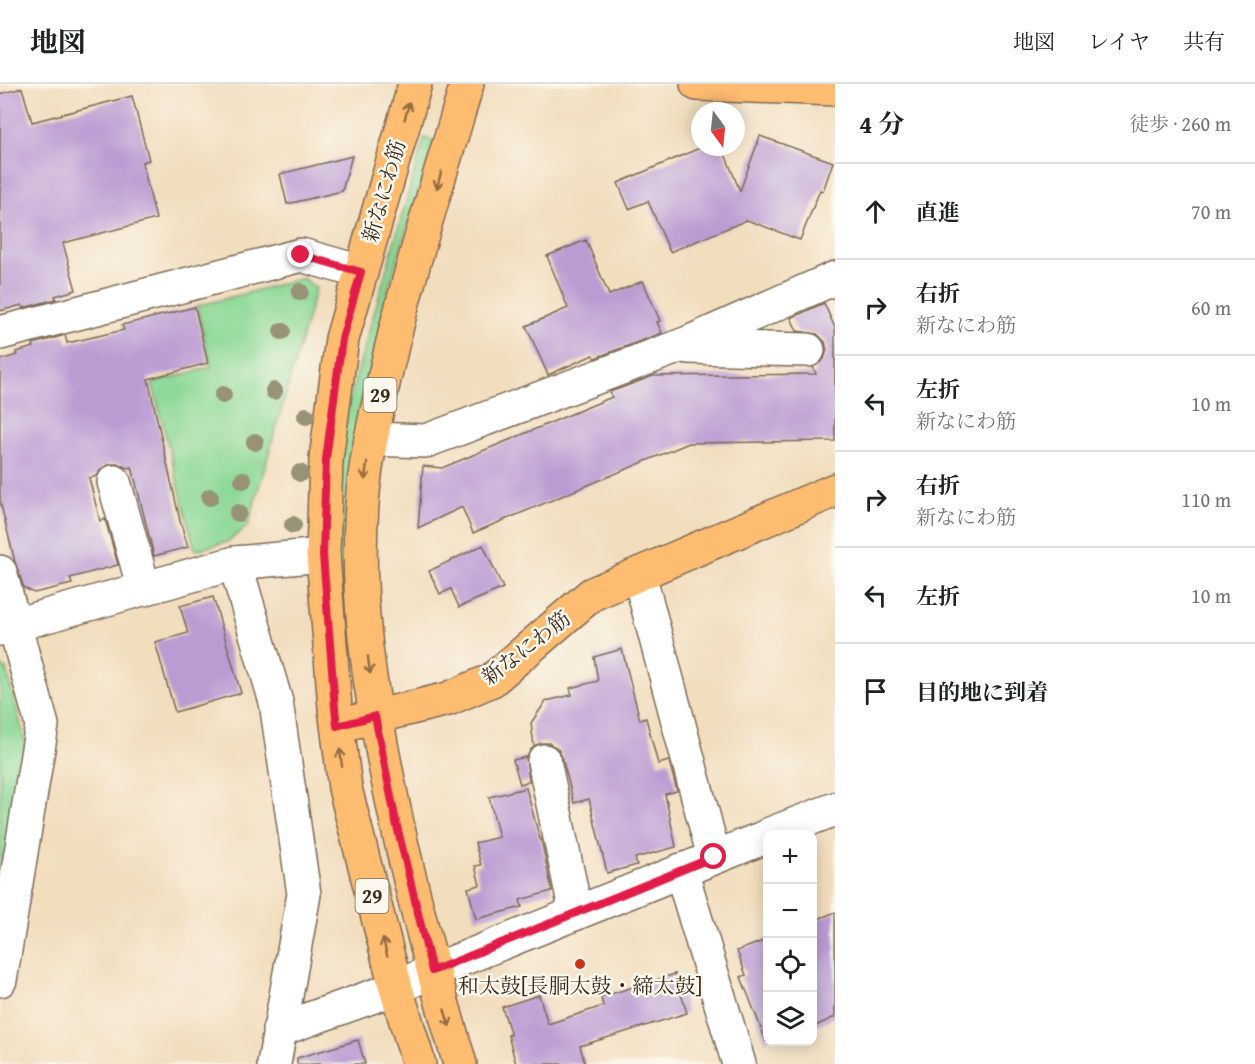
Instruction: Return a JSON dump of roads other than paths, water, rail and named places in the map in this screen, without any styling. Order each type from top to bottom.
[{"type":"main road","name":"新なにわ筋","points":[[415,84],[342,339],[326,459],[323,555],[337,726],[345,788],[396,988],[419,1064]]},
{"type":"main road","name":"29","points":[[460,1064],[432,971],[396,822],[375,716],[360,588],[362,505],[371,439],[397,321],[467,84]]},
{"type":"main road","points":[[697,84],[835,89]]},
{"type":"main road","name":"新なにわ筋","points":[[337,726],[448,699],[492,680],[592,594],[835,490]]},
{"type":"street","points":[[0,333],[301,255],[361,272]]},
{"type":"street","points":[[371,439],[426,441],[677,347],[835,278]]},
{"type":"street","points":[[677,347],[808,350]]},
{"type":"street","points":[[114,482],[144,589]]},
{"type":"street","points":[[7,627],[235,563],[323,555]]},
{"type":"street","points":[[235,563],[276,702],[304,894],[274,1064]]},
{"type":"street","points":[[0,572],[7,627],[42,725],[0,980]]},
{"type":"street","points":[[639,574],[714,857]]},
{"type":"street","points":[[544,762],[576,913]]},
{"type":"street","points":[[782,830],[835,809]]},
{"type":"street","points":[[279,1030],[396,988],[432,971],[763,837]]},
{"type":"street","points":[[681,870],[739,1064]]},
{"type":"place","name":"和太鼓[長胴太鼓・締太鼓]","points":[[580,964]]}]
